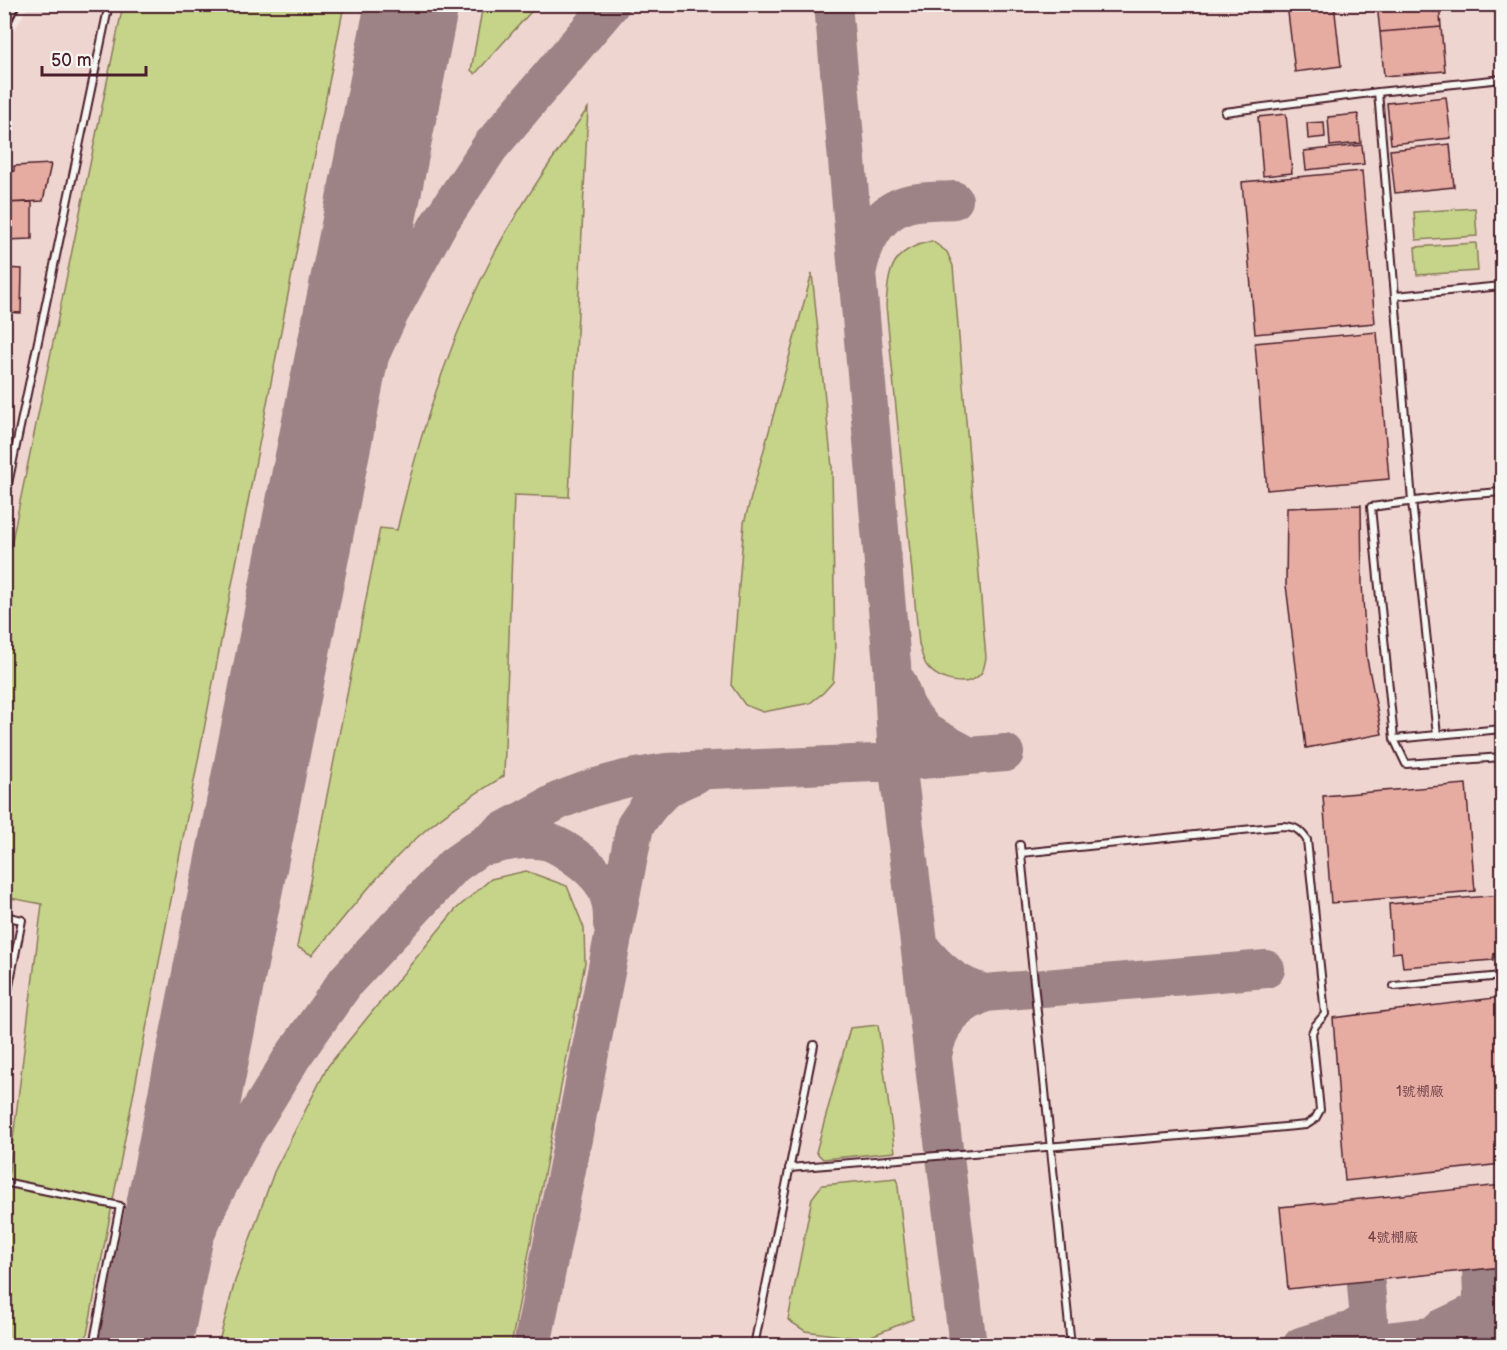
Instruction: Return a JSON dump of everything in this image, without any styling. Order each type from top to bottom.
[{"type":"main road","points":[[4,16],[10,4]]},
{"type":"lane","points":[[4,503],[109,4]]},
{"type":"lane","points":[[1225,112],[1378,92],[1503,79]]},
{"type":"lane","points":[[1378,92],[1412,501],[1437,735]]},
{"type":"lane","points":[[1395,296],[1503,286]]},
{"type":"lane","points":[[1503,492],[1371,507],[1394,739],[1406,764],[1503,757]]},
{"type":"lane","points":[[1394,739],[1503,729]]},
{"type":"lane","points":[[789,1168],[1264,1129],[1306,1125],[1315,1119],[1320,1110],[1312,1033],[1325,1014],[1307,840],[1301,831],[1292,826],[1282,826],[1021,853]]},
{"type":"lane","points":[[1020,845],[1071,1346]]},
{"type":"lane","points":[[4,916],[22,920],[4,1011]]},
{"type":"lane","points":[[1394,986],[1503,976]]},
{"type":"lane","points":[[754,1346],[814,1045]]},
{"type":"lane","points":[[4,1182],[120,1206],[93,1346]]},
{"type":"shaded area","points":[[29,5],[1502,5],[1502,1345],[5,1346],[4,47]]},
{"type":"green space","points":[[123,5],[344,5],[85,1345],[5,1345],[4,1185],[8,1180],[42,904],[5,897],[5,574]]},
{"type":"green space","points":[[483,5],[537,5],[475,74],[471,70]]},
{"type":"green space","points":[[588,108],[569,497],[514,495],[504,776],[450,811],[405,849],[377,878],[312,955],[297,947],[380,528],[397,530],[436,389],[463,320],[494,254],[515,216]]},
{"type":"green space","points":[[1475,208],[1477,236],[1416,240],[1414,212]]},
{"type":"green space","points":[[932,241],[947,252],[953,266],[986,658],[982,672],[976,678],[962,682],[946,679],[932,671],[924,661],[919,644],[886,305],[891,271],[900,255],[918,245]]},
{"type":"green space","points":[[1476,243],[1478,271],[1417,275],[1415,247]]},
{"type":"green space","points":[[812,273],[832,467],[835,655],[833,682],[810,703],[763,712],[745,705],[731,685],[744,523]]},
{"type":"green space","points":[[526,871],[567,886],[584,928],[585,963],[511,1345],[218,1345],[235,1281],[274,1172],[328,1066],[455,910],[491,879]]},
{"type":"green space","points":[[878,1025],[895,1152],[823,1159],[816,1152],[850,1028]]},
{"type":"green space","points":[[897,1178],[913,1319],[864,1339],[805,1331],[788,1320],[812,1198],[822,1185]]},
{"type":"building","points":[[1287,4],[1334,4],[1341,66],[1295,72]]},
{"type":"building","points":[[1377,4],[1439,4],[1441,27],[1380,32]]},
{"type":"building","points":[[1441,27],[1445,71],[1384,76],[1380,32]]},
{"type":"building","points":[[1446,97],[1451,138],[1391,144],[1387,103]]},
{"type":"building","points":[[1286,114],[1292,173],[1263,176],[1258,117]]},
{"type":"building","points":[[1358,114],[1361,143],[1330,146],[1328,117]]},
{"type":"building","points":[[1324,122],[1325,137],[1308,139],[1307,123]]},
{"type":"building","points":[[1450,144],[1454,187],[1395,193],[1390,150]]},
{"type":"building","points":[[1362,145],[1364,164],[1306,170],[1304,151]]},
{"type":"building","points":[[51,164],[43,201],[4,203],[4,173],[14,171],[14,166]]},
{"type":"building","points":[[1362,171],[1375,323],[1255,334],[1242,182]]},
{"type":"building","points":[[32,202],[32,239],[5,240],[4,203]]},
{"type":"building","points":[[4,268],[22,269],[21,313],[4,312]]},
{"type":"building","points":[[1377,332],[1389,479],[1267,490],[1255,343]]},
{"type":"building","points":[[1361,505],[1362,584],[1367,659],[1382,734],[1306,748],[1286,585],[1287,508]]},
{"type":"building","points":[[1466,784],[1475,891],[1331,903],[1323,796]]},
{"type":"building","points":[[1502,895],[1502,954],[1494,954],[1493,960],[1403,967],[1401,952],[1392,953],[1389,904]]},
{"type":"building","points":[[1502,997],[1502,1164],[1345,1181],[1333,1018]]},
{"type":"building","points":[[1502,1185],[1502,1267],[1288,1289],[1280,1207]]},
{"type":"taxiway","points":[[313,504],[351,397],[388,317],[438,225],[490,147],[611,4]]},
{"type":"taxiway","points":[[833,4],[892,664],[897,762],[968,1346]]},
{"type":"taxiway","points":[[858,269],[868,239],[880,221],[888,214],[907,204],[954,200]]},
{"type":"taxiway","points":[[898,683],[907,709],[925,732],[969,756]]},
{"type":"taxiway","points":[[153,1346],[180,1271],[210,1202],[246,1133],[293,1056],[347,980],[454,865],[501,832],[560,800],[592,788],[625,779],[666,772],[897,762],[1005,753]]},
{"type":"taxiway","points":[[532,1346],[635,826],[647,809],[667,789],[695,775]]},
{"type":"taxiway","points":[[490,846],[527,840],[549,842],[559,846],[598,876],[610,902],[612,924]]},
{"type":"taxiway","points":[[920,947],[949,976],[985,993],[964,1004],[950,1016],[940,1033],[933,1055]]},
{"type":"taxiway","points":[[985,993],[1266,969]]},
{"type":"taxiway","points":[[1440,1329],[1480,1310],[1481,1269]]},
{"type":"taxiway","points":[[1301,1346],[1352,1330],[1369,1319],[1366,1285]]},
{"type":"taxiway","points":[[1343,1346],[1502,1328]]},
{"type":"runway","points":[[145,1346],[412,4]]}]
